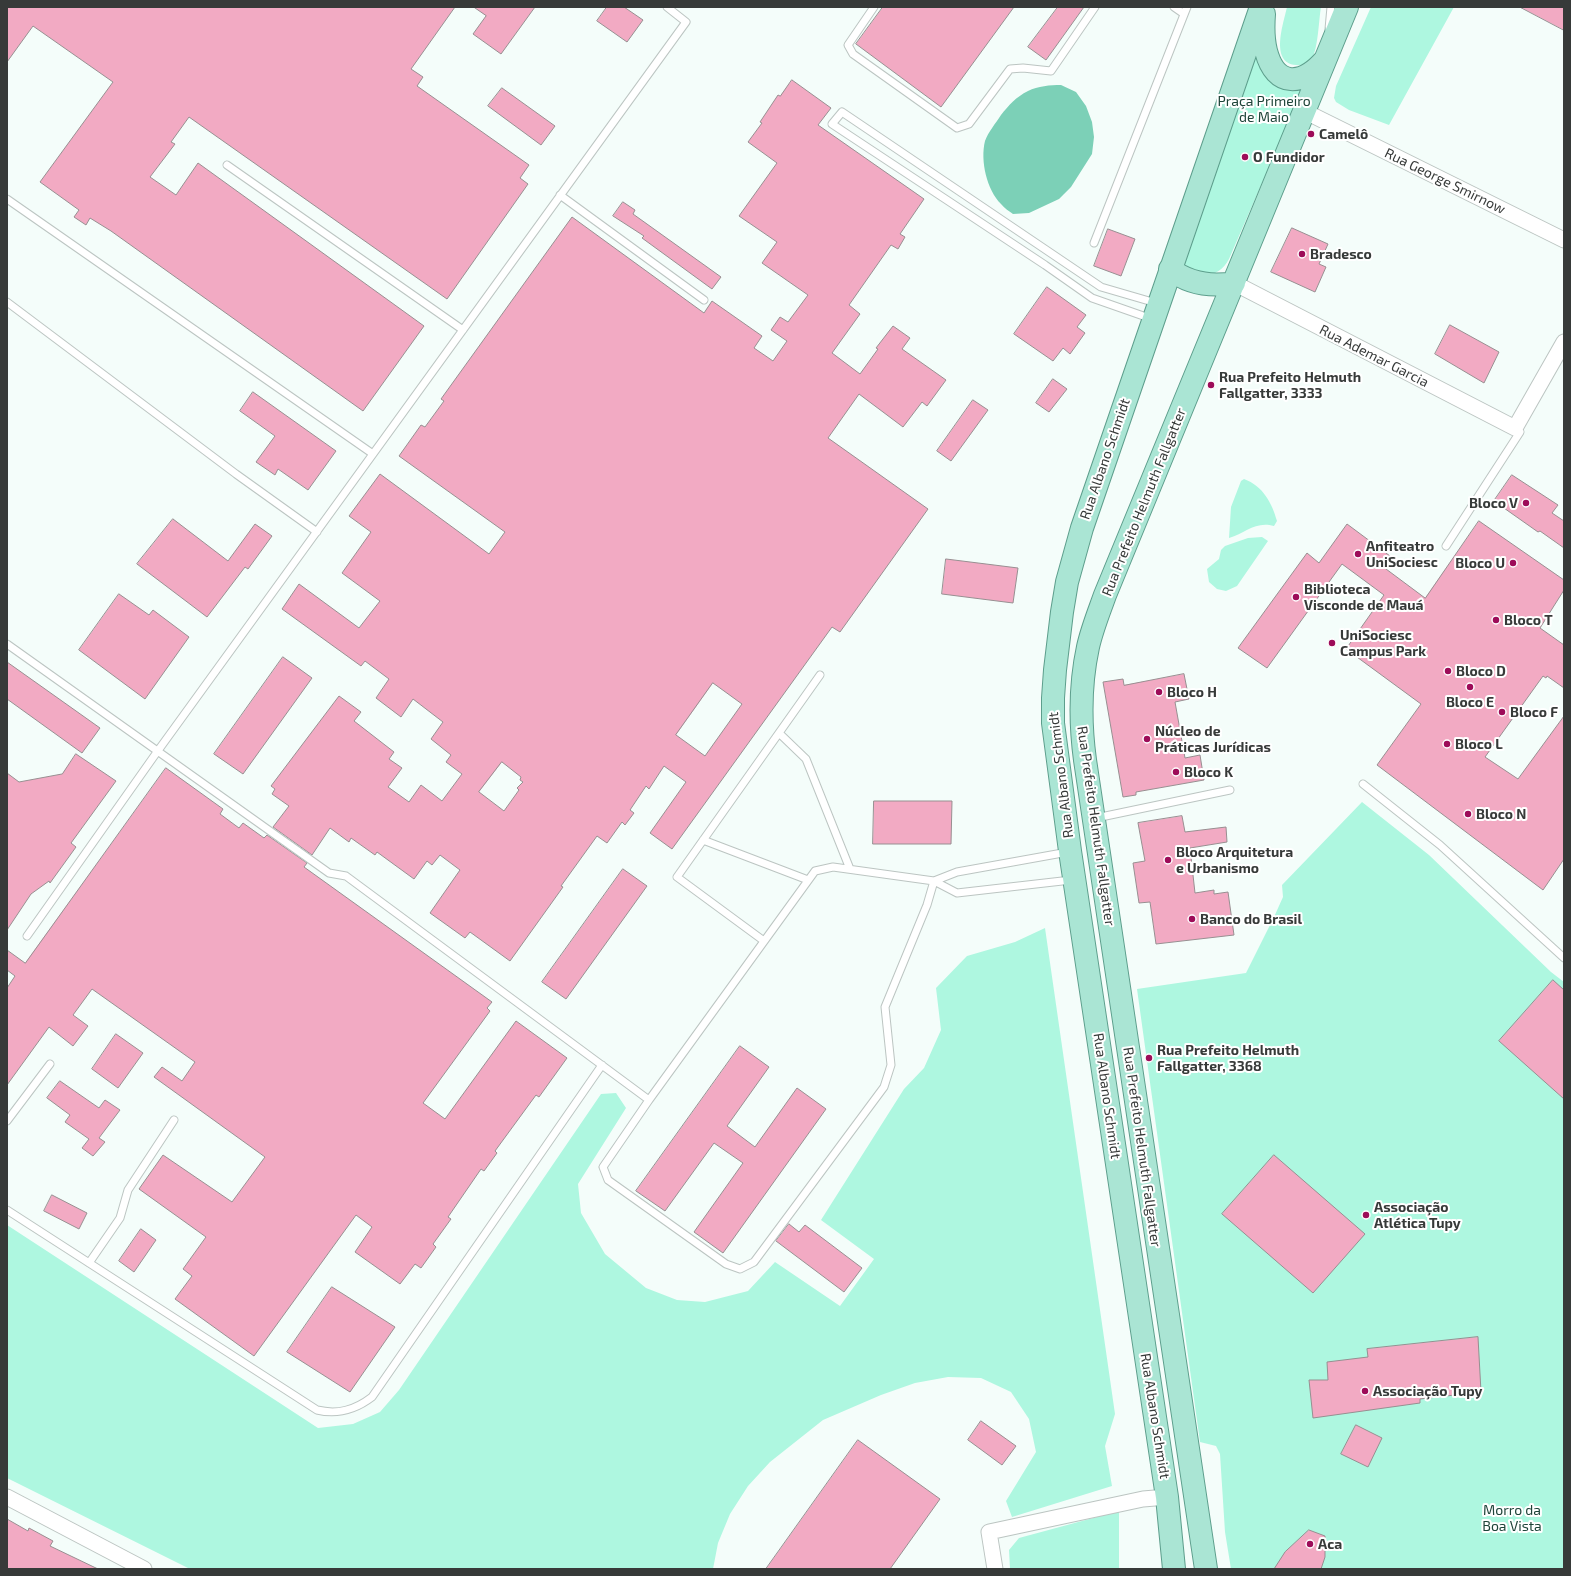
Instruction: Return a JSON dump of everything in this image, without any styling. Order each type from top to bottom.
[{"type":"main road","name":"Rua Albano Schmidt","points":[[1174,1569],[1167,1497],[1070,852],[1053,722],[1054,677],[1067,582],[1090,501],[1261,7]]},
{"type":"main road","points":[[1264,7],[1263,30],[1266,52],[1275,69],[1281,75],[1289,79],[1303,78],[1317,69],[1325,59]]},
{"type":"main road","name":"Rua Prefeito Helmuth Fallgatter","points":[[1206,1569],[1085,760],[1081,726],[1084,680],[1088,647],[1106,594],[1304,112],[1343,9]]},
{"type":"main road","points":[[1170,269],[1181,277],[1201,284],[1217,285],[1234,283]]},
{"type":"street","name":"Rua George Smirnow","points":[[1304,112],[1564,240]]},
{"type":"street","name":"Rua Ademar Garcia","points":[[1234,283],[1518,430]]},
{"type":"street","points":[[1518,430],[1564,342]]},
{"type":"street","points":[[7,1497],[144,1569]]},
{"type":"street","points":[[995,1569],[989,1532],[1143,1499],[1167,1497]]},
{"type":"lane","points":[[27,936],[158,752],[686,22],[667,7]]},
{"type":"lane","points":[[874,7],[848,45],[853,54],[957,128],[969,124],[1010,69],[1023,68],[1051,71],[1095,7]]},
{"type":"lane","points":[[1174,7],[1184,14]]},
{"type":"lane","points":[[1094,243],[1187,7]]},
{"type":"lane","points":[[842,112],[1101,286],[1156,311],[1092,298],[832,124],[842,112]]},
{"type":"lane","points":[[227,165],[463,330]]},
{"type":"lane","points":[[560,195],[704,300]]},
{"type":"lane","points":[[7,198],[373,454]]},
{"type":"lane","points":[[7,302],[229,470],[317,532]]},
{"type":"lane","points":[[1446,546],[1518,430]]},
{"type":"lane","points":[[7,644],[329,873],[346,876],[649,1100]]},
{"type":"lane","points":[[764,941],[677,877],[820,675]]},
{"type":"lane","points":[[779,733],[806,759],[850,869]]},
{"type":"lane","points":[[1363,784],[1440,845],[1564,958]]},
{"type":"lane","points":[[1093,818],[1230,790]]},
{"type":"lane","points":[[703,840],[808,880]]},
{"type":"lane","points":[[934,881],[957,872],[1070,852]]},
{"type":"lane","points":[[934,881],[927,905],[885,1007],[891,1065],[884,1087],[754,1262],[740,1269],[726,1264],[608,1180],[603,1167],[649,1100],[815,871],[833,866],[934,881],[957,893],[1075,879]]},
{"type":"lane","points":[[7,1121],[50,1064]]},
{"type":"lane","points":[[7,1210],[317,1410],[335,1412],[354,1409],[372,1397],[602,1065]]},
{"type":"lane","points":[[89,1263],[120,1218],[128,1190],[174,1120]]},
{"type":"green space","points":[[1287,7],[1321,7],[1314,54],[1307,63],[1303,65],[1288,63],[1280,50],[1281,31]]},
{"type":"green space","points":[[1371,7],[1454,7],[1389,125],[1349,110],[1336,102],[1334,98],[1336,86]]},
{"type":"green space","name":"Praça Primeiro de Maio","points":[[1256,50],[1305,84],[1229,259],[1220,270],[1208,275],[1201,275],[1189,269],[1184,263]]},
{"type":"green space","points":[[1244,479],[1251,482],[1266,496],[1277,521],[1274,526],[1256,526],[1229,538],[1231,507],[1241,481]]},
{"type":"green space","points":[[1262,537],[1268,541],[1237,586],[1226,591],[1217,589],[1209,582],[1207,569],[1219,559],[1221,550],[1225,546],[1248,538]]},
{"type":"green space","name":"Associação Atlética Tupy","points":[[1362,802],[1429,855],[1551,972],[1564,982],[1564,1569],[1231,1569],[1225,1532],[1220,1454],[1216,1446],[1200,1442],[1137,989],[1246,973],[1283,897],[1282,885]]},
{"type":"green space","points":[[1045,928],[1115,1414],[1105,1446],[1112,1486],[1012,1517],[1006,1501],[1036,1452],[1029,1419],[1011,1392],[981,1378],[948,1377],[915,1383],[881,1395],[823,1420],[770,1462],[748,1486],[730,1514],[718,1543],[713,1569],[190,1569],[7,1478],[7,1225],[318,1428],[353,1424],[380,1412],[399,1390],[601,1094],[616,1093],[626,1108],[578,1184],[581,1213],[605,1254],[646,1288],[677,1300],[705,1302],[748,1291],[775,1262],[840,1306],[874,1259],[821,1220],[904,1089],[924,1068],[941,1030],[936,988],[967,956],[1015,942]]},
{"type":"green space","points":[[1119,1511],[1119,1569],[1010,1569],[1009,1550],[1019,1538]]},
{"type":"shaded area","points":[[1061,85],[1076,92],[1086,106],[1092,122],[1094,137],[1092,154],[1071,187],[1059,199],[1029,213],[1013,214],[996,198],[988,183],[983,157],[986,138],[1001,115],[1020,96],[1036,88]]},
{"type":"building","points":[[7,7],[455,7],[411,69],[423,77],[417,86],[529,165],[520,178],[528,184],[447,299],[189,117],[171,142],[175,144],[150,177],[176,195],[198,163],[424,326],[363,411],[111,231],[90,218],[86,225],[74,217],[79,210],[40,182],[113,82],[33,26],[7,62]]},
{"type":"building","points":[[474,7],[535,7],[501,54],[473,34],[486,16]]},
{"type":"building","points":[[607,7],[624,7],[643,20],[627,42],[597,21]]},
{"type":"building","points":[[883,7],[1014,7],[941,107],[856,44]]},
{"type":"building","points":[[1058,7],[1084,7],[1046,60],[1028,47]]},
{"type":"building","points":[[1520,7],[1564,7],[1564,30]]},
{"type":"building","points":[[792,80],[831,108],[818,125],[924,199],[900,234],[905,237],[898,249],[891,245],[849,305],[860,314],[832,353],[860,374],[878,349],[876,348],[893,326],[910,338],[902,349],[946,380],[927,406],[922,402],[903,427],[859,394],[828,438],[928,509],[840,632],[832,627],[672,849],[650,833],[686,782],[664,766],[649,789],[646,786],[630,810],[634,813],[625,825],[622,822],[607,843],[597,836],[561,886],[563,887],[510,961],[470,932],[465,938],[430,913],[460,870],[440,855],[432,865],[427,861],[414,879],[377,852],[375,855],[351,838],[349,842],[330,828],[312,855],[273,827],[289,806],[272,794],[275,789],[271,786],[339,696],[361,712],[354,721],[394,752],[389,759],[402,768],[388,787],[409,802],[421,785],[442,801],[462,774],[446,762],[451,755],[431,739],[443,722],[413,699],[401,717],[376,698],[389,679],[365,661],[361,666],[282,609],[299,584],[359,628],[380,601],[342,573],[371,532],[349,516],[380,474],[489,554],[505,532],[399,456],[421,425],[425,427],[444,401],[441,399],[572,217],[704,313],[712,301],[762,336],[754,348],[773,361],[787,341],[771,330],[780,317],[788,322],[808,295],[762,263],[777,242],[739,216],[777,163],[748,142],[762,123],[760,122],[778,95],[780,96]],"holes":[[[713,683],[742,704],[705,756],[676,735]],[[502,762],[521,777],[520,780],[523,782],[517,788],[519,790],[504,811],[479,792]]]},
{"type":"building","points":[[502,88],[555,126],[541,145],[488,106]]},
{"type":"building","points":[[623,202],[635,210],[633,214],[721,277],[712,289],[642,238],[644,236],[613,216]]},
{"type":"building","name":"Bradesco","points":[[1292,228],[1328,244],[1319,264],[1326,267],[1315,292],[1271,272]]},
{"type":"building","points":[[1108,229],[1135,239],[1121,276],[1094,266]]},
{"type":"building","points":[[1047,287],[1086,315],[1077,327],[1085,333],[1070,354],[1063,348],[1053,361],[1014,334]]},
{"type":"building","points":[[1450,325],[1499,352],[1484,383],[1435,354]]},
{"type":"building","points":[[1053,379],[1067,389],[1049,412],[1036,403]]},
{"type":"building","points":[[253,392],[336,451],[308,490],[278,469],[275,475],[256,462],[275,436],[240,411]]},
{"type":"building","points":[[973,400],[988,410],[951,461],[937,451]]},
{"type":"building","name":"Bloco V","points":[[1512,475],[1558,505],[1552,513],[1564,521],[1564,548],[1540,531],[1538,532],[1494,501]]},
{"type":"building","points":[[173,519],[228,561],[255,524],[272,536],[248,569],[245,567],[207,617],[137,564]]},
{"type":"building","points":[[1479,521],[1564,580],[1564,590],[1540,628],[1564,645],[1564,688],[1547,676],[1546,678],[1543,676],[1485,757],[1518,779],[1564,716],[1564,859],[1543,890],[1377,765],[1421,704],[1346,649],[1384,595],[1342,564],[1267,668],[1238,648],[1307,553],[1319,563],[1347,524],[1390,556],[1382,566],[1425,598]]},
{"type":"building","points":[[946,559],[1018,568],[1013,603],[942,594]]},
{"type":"building","points":[[119,594],[149,615],[153,610],[189,637],[145,699],[79,650]]},
{"type":"building","points":[[283,657],[312,678],[243,774],[214,754]]},
{"type":"building","points":[[7,662],[100,728],[82,753],[7,699]]},
{"type":"building","points":[[1184,674],[1189,699],[1175,702],[1185,758],[1200,755],[1204,780],[1136,792],[1136,795],[1123,797],[1103,682],[1123,679],[1124,685]]},
{"type":"building","points":[[76,754],[116,781],[71,843],[76,847],[50,883],[49,881],[31,894],[7,930],[7,773],[19,782],[62,774]]},
{"type":"building","points":[[166,768],[223,809],[220,814],[239,828],[243,823],[264,838],[267,835],[307,863],[304,867],[492,1002],[487,1008],[490,1011],[423,1103],[445,1119],[516,1021],[567,1058],[539,1097],[536,1095],[495,1151],[497,1153],[484,1171],[481,1169],[448,1217],[451,1219],[433,1244],[436,1247],[421,1268],[415,1264],[400,1284],[355,1252],[372,1227],[356,1215],[254,1356],[175,1299],[192,1276],[183,1269],[206,1237],[139,1189],[163,1155],[232,1202],[265,1157],[154,1077],[162,1067],[182,1081],[195,1062],[92,989],[73,1015],[88,1026],[73,1046],[49,1027],[7,1085],[7,988],[15,976],[7,970],[7,950],[25,963]]},
{"type":"building","points":[[874,801],[952,801],[951,844],[873,844]]},
{"type":"building","points":[[1182,816],[1185,832],[1226,827],[1227,842],[1190,848],[1195,893],[1214,890],[1214,894],[1228,892],[1234,935],[1156,944],[1150,902],[1139,903],[1133,863],[1145,861],[1138,823]]},
{"type":"building","points":[[623,869],[647,886],[566,999],[542,982]]},
{"type":"building","points":[[1553,980],[1564,990],[1564,1099],[1499,1041]]},
{"type":"building","points":[[116,1034],[143,1053],[118,1088],[92,1069]]},
{"type":"building","points":[[740,1046],[769,1067],[727,1126],[755,1147],[797,1088],[826,1109],[723,1253],[694,1232],[743,1163],[714,1143],[665,1211],[636,1191]]},
{"type":"building","points":[[60,1081],[99,1108],[105,1100],[120,1110],[99,1138],[105,1142],[93,1156],[82,1148],[89,1139],[65,1122],[70,1115],[47,1098]]},
{"type":"building","points":[[1274,1155],[1365,1234],[1313,1293],[1222,1214]]},
{"type":"building","points":[[52,1195],[87,1213],[79,1229],[44,1211]]},
{"type":"building","points":[[789,1224],[799,1232],[805,1225],[862,1268],[844,1292],[776,1241]]},
{"type":"building","points":[[141,1229],[156,1240],[134,1272],[119,1261]]},
{"type":"building","points":[[332,1287],[395,1327],[350,1392],[287,1352]]},
{"type":"building","name":"Associação Tupy","points":[[1478,1337],[1481,1392],[1420,1399],[1420,1403],[1313,1418],[1309,1380],[1328,1380],[1327,1362],[1368,1357],[1367,1349]]},
{"type":"building","points":[[981,1421],[1016,1446],[1002,1465],[968,1440]]},
{"type":"building","points":[[1356,1425],[1382,1438],[1368,1467],[1341,1454]]},
{"type":"building","points":[[858,1440],[940,1499],[890,1569],[766,1569]]},
{"type":"building","points":[[7,1519],[28,1531],[29,1528],[53,1541],[50,1546],[98,1569],[7,1569]]},
{"type":"building","name":"Aca","points":[[1309,1530],[1325,1536],[1325,1557],[1321,1569],[1274,1569],[1285,1552]]},
{"type":"place","name":"Camelô","points":[[1311,134]]},
{"type":"place","name":"O Fundidor","points":[[1245,157]]},
{"type":"place","name":"Bradesco","points":[[1302,254]]},
{"type":"place","name":"Rua Prefeito Helmuth Fallgatter, 3333","points":[[1211,385]]},
{"type":"place","name":"Bloco V","points":[[1526,503]]},
{"type":"place","name":"Anfiteatro UniSociesc","points":[[1358,554]]},
{"type":"place","name":"Bloco U","points":[[1513,563]]},
{"type":"place","name":"Biblioteca Visconde de Mauá","points":[[1296,597]]},
{"type":"place","name":"Bloco T","points":[[1496,620]]},
{"type":"place","name":"UniSociesc Campus Park","points":[[1332,643]]},
{"type":"place","name":"Bloco D","points":[[1448,671]]},
{"type":"place","name":"Bloco E","points":[[1470,687]]},
{"type":"place","name":"Bloco H","points":[[1159,692]]},
{"type":"place","name":"Bloco F","points":[[1502,712]]},
{"type":"place","name":"Núcleo de Práticas Jurídicas","points":[[1147,739]]},
{"type":"place","name":"Bloco L","points":[[1447,744]]},
{"type":"place","name":"Bloco K","points":[[1176,772]]},
{"type":"place","name":"Bloco N","points":[[1468,814]]},
{"type":"place","name":"Bloco Arquitetura e Urbanismo","points":[[1168,860]]},
{"type":"place","name":"Banco do Brasil","points":[[1192,919]]},
{"type":"place","name":"Rua Prefeito Helmuth Fallgatter, 3368","points":[[1149,1058]]},
{"type":"place","name":"Associação Atlética Tupy","points":[[1366,1215]]},
{"type":"place","name":"Associação Tupy","points":[[1365,1391]]},
{"type":"place","name":"Aca","points":[[1310,1544]]},
{"type":"park label","name":"Morro da Boa Vista","points":[[1512,1518]]}]
